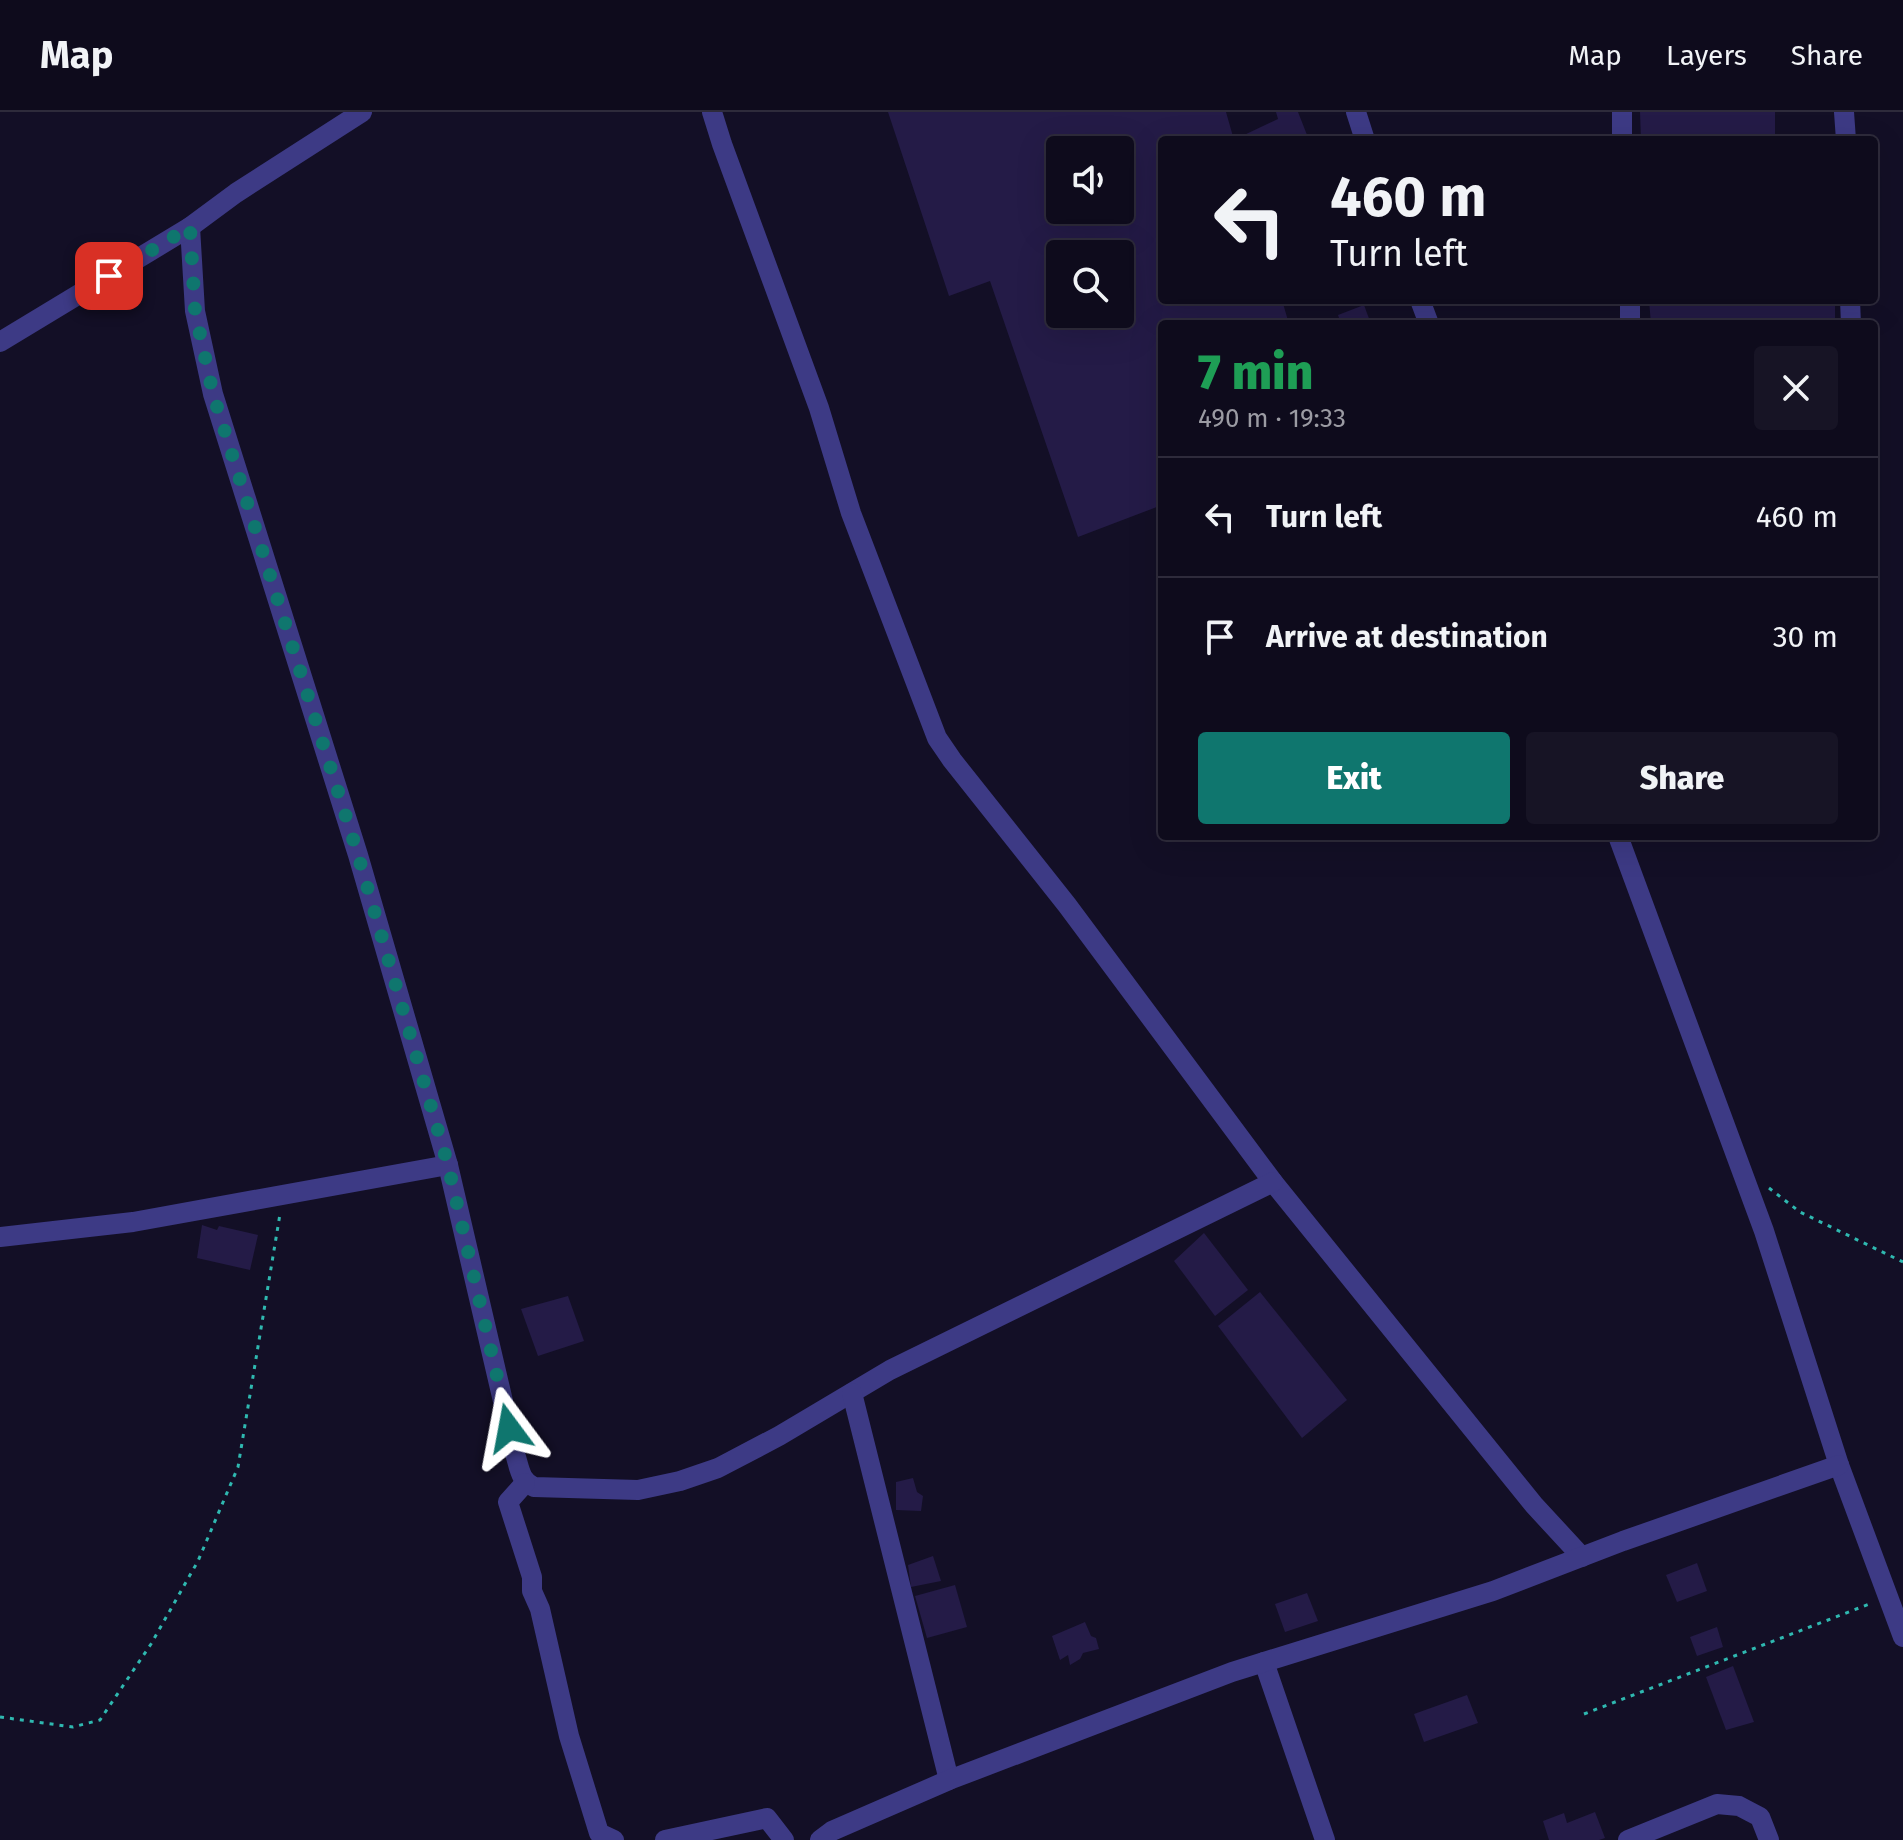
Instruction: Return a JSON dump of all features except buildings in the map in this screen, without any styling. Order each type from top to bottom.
[{"type":"street","points":[[0,342],[190,227],[236,193],[362,112]]},
{"type":"street","points":[[712,112],[819,408],[851,513],[937,738],[1067,905],[1273,1182],[1534,1505],[1582,1557]]},
{"type":"street","points":[[1356,112],[1364,136]]},
{"type":"street","points":[[1622,112],[1622,136]]},
{"type":"street","points":[[1844,112],[1846,136]]},
{"type":"street","points":[[190,227],[195,311],[213,394],[358,855],[448,1165],[516,1457],[525,1483],[534,1487],[638,1490],[680,1481],[718,1468],[890,1370],[1273,1182]]},
{"type":"street","points":[[1619,840],[1764,1231],[1839,1465],[1903,1637]]},
{"type":"street","points":[[0,1237],[133,1222],[448,1165]]},
{"type":"street","points":[[852,1393],[949,1780]]},
{"type":"street","points":[[820,1840],[832,1831],[949,1780],[1194,1686],[1493,1591],[1839,1465]]},
{"type":"street","points":[[525,1483],[508,1502],[532,1577],[532,1591],[540,1609],[569,1736],[599,1833],[614,1840]]},
{"type":"street","points":[[1264,1662],[1325,1840]]},
{"type":"street","points":[[1628,1840],[1717,1804],[1739,1806],[1760,1817],[1769,1840]]},
{"type":"street","points":[[665,1840],[767,1818],[784,1840]]},
{"type":"path","points":[[1740,1166],[1800,1212],[1903,1262]]},
{"type":"path","points":[[0,1717],[73,1727],[100,1720],[151,1644],[198,1561],[238,1467],[283,1195]]},
{"type":"path","points":[[1584,1714],[1888,1597]]},
{"type":"route","points":[[109,276],[190,227],[195,311],[213,394],[358,855],[448,1165],[509,1428]]}]
